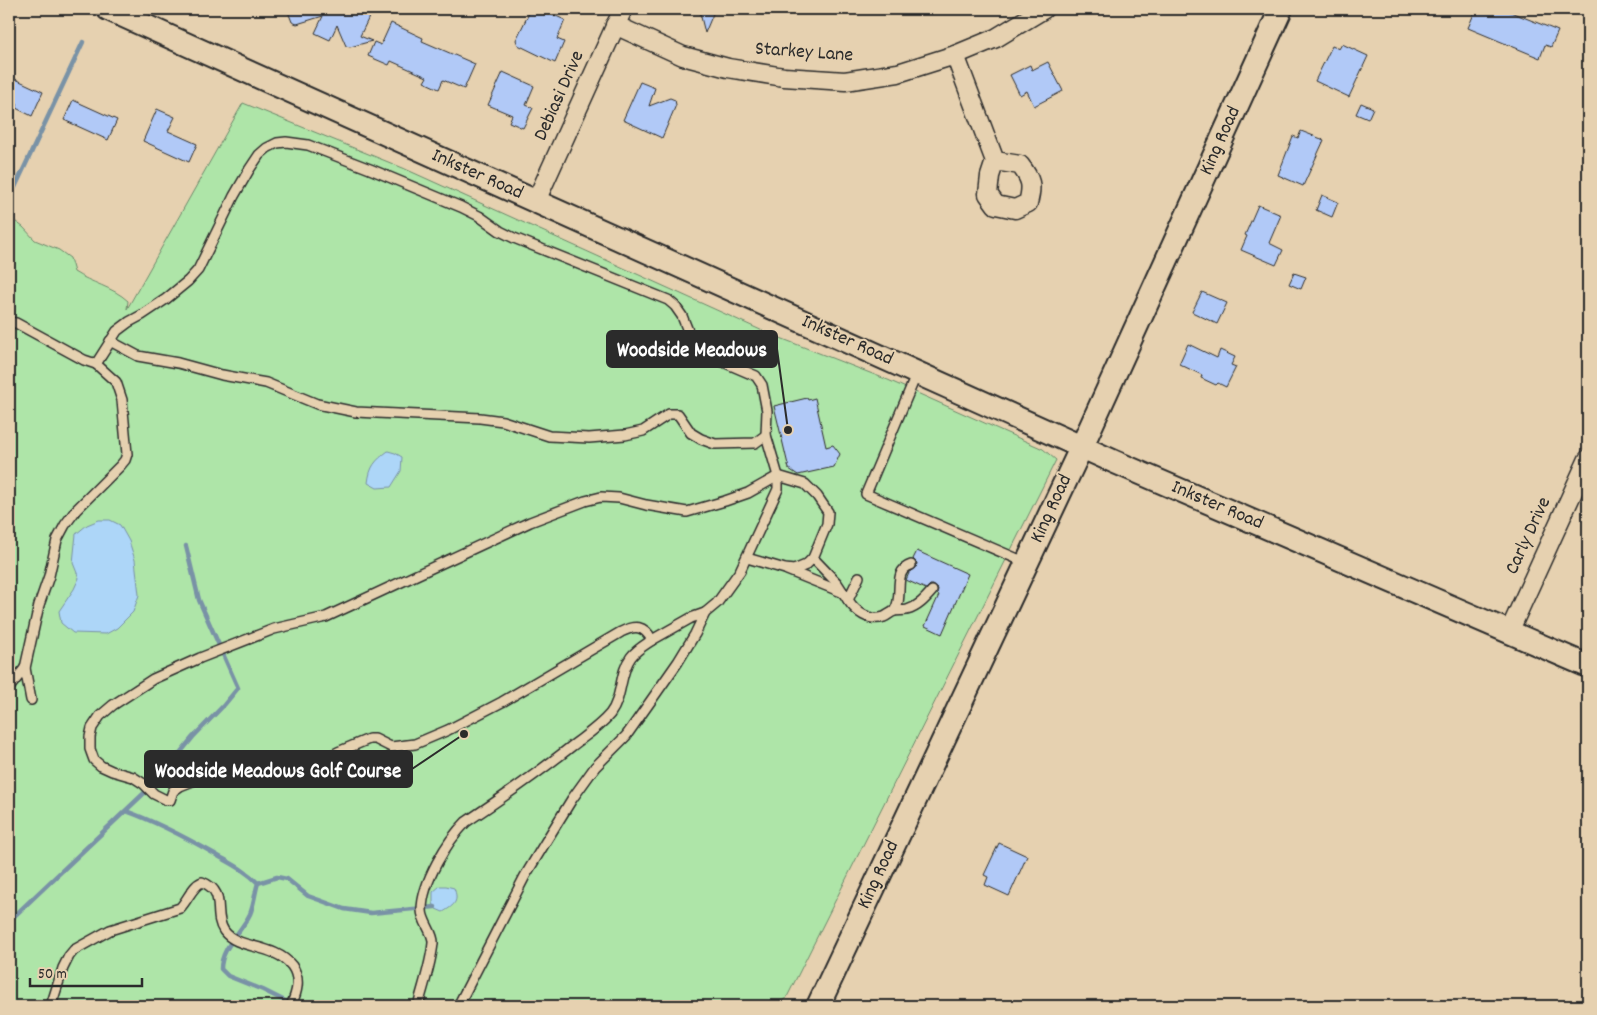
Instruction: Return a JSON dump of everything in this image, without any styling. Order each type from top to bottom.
[{"type":"street","name":"Inkster Road","points":[[108,9],[1082,446],[1588,666]]},
{"type":"street","name":"Debiasi Drive","points":[[536,201],[622,9]]},
{"type":"street","name":"Starkey Lane","points":[[615,25],[683,56],[728,68],[784,76],[845,80],[898,73],[955,55],[996,38],[1044,9]]},
{"type":"street","name":"King Road","points":[[818,1006],[1082,446],[1280,9]]},
{"type":"street","points":[[955,55],[995,162]]},
{"type":"street","name":"Carly Drive","points":[[1509,632],[1581,492],[1588,459]]},
{"type":"lane","points":[[96,364],[117,331],[150,310],[188,281],[198,270],[234,196],[259,155],[277,143],[286,142],[308,145],[370,169],[461,207],[514,238],[668,300],[682,316],[694,346],[714,358],[756,376],[762,385],[767,412],[766,436],[778,476],[778,489],[740,571],[728,590],[705,613],[652,640],[636,652],[625,670],[616,704],[596,728],[524,782],[466,822],[455,833],[432,875],[423,900],[422,911],[433,940],[418,1006]]},
{"type":"lane","points":[[9,322],[23,327],[84,360],[96,364],[116,382],[122,400],[127,454],[120,466],[76,510],[57,540],[49,576],[39,605],[25,668],[31,700]]},
{"type":"lane","points":[[110,342],[138,356],[266,384],[317,404],[356,412],[480,418],[503,421],[549,436],[588,438],[625,435],[643,431],[669,414],[678,414],[691,433],[715,444],[755,443],[766,436]]},
{"type":"lane","points":[[917,372],[866,494],[1027,563]]},
{"type":"lane","points":[[652,640],[645,630],[631,628],[487,711],[448,730],[415,744],[391,748],[375,739],[369,739],[280,780],[257,778],[228,772],[215,772],[180,786],[173,791],[170,800],[166,800],[154,794],[133,777],[101,766],[94,760],[90,749],[92,728],[100,716],[153,679],[211,653],[274,629],[326,617],[530,522],[585,501],[601,497],[618,498],[687,512],[748,493],[778,476],[805,484],[817,496],[828,512],[827,524],[813,558],[794,570],[785,569]]},
{"type":"lane","points":[[746,558],[785,569],[846,597]]},
{"type":"lane","points":[[813,558],[837,583],[855,610],[863,615],[875,618],[885,616],[898,607],[900,573],[905,567],[911,565]]},
{"type":"lane","points":[[846,597],[859,577]]},
{"type":"lane","points":[[894,611],[907,610],[922,602],[932,591]]},
{"type":"lane","points":[[458,1006],[525,876],[567,807],[595,767],[626,736],[678,662],[705,613]]},
{"type":"lane","points":[[9,688],[25,668]]},
{"type":"lane","points":[[51,1006],[63,968],[74,950],[110,930],[180,908],[186,903],[196,884],[202,882],[215,890],[221,926],[225,932],[238,940],[279,954],[294,969],[298,979],[295,997],[291,1006]]},
{"type":"green space","points":[[243,103],[403,168],[765,332],[888,380],[1043,449],[1056,460],[786,999],[770,1006],[9,1006],[9,217],[23,227],[35,240],[59,250],[70,258],[74,272],[122,296],[128,301],[127,309]]},
{"type":"water","points":[[388,451],[402,457],[401,471],[391,487],[377,488],[368,483],[370,472],[376,461]]},
{"type":"water","points":[[99,520],[110,520],[120,525],[129,541],[135,560],[139,595],[133,612],[117,628],[106,634],[73,633],[61,623],[59,611],[79,578],[73,563],[76,534],[87,525]]},
{"type":"water","points":[[440,886],[454,888],[456,896],[453,905],[443,912],[436,909],[433,903],[433,892]]},
{"type":"building","points":[[287,9],[362,9],[371,13],[360,36],[372,41],[350,47],[346,46],[337,25],[330,40],[315,33],[323,16],[297,24],[292,22]]},
{"type":"building","points":[[531,9],[540,9],[565,20],[557,39],[564,42],[555,63],[518,45],[516,40]]},
{"type":"building","points":[[699,9],[715,9],[705,33]]},
{"type":"building","points":[[1476,9],[1503,9],[1558,31],[1551,47],[1545,45],[1540,58],[1468,28]]},
{"type":"building","points":[[391,23],[423,38],[422,41],[475,64],[464,89],[443,80],[439,89],[424,82],[427,77],[391,61],[389,65],[368,56],[374,42],[381,45]]},
{"type":"building","points":[[1342,44],[1368,56],[1349,97],[1315,81],[1332,46],[1339,49]]},
{"type":"building","points":[[1048,62],[1063,91],[1034,106],[1027,91],[1020,95],[1010,75],[1030,65],[1032,70]]},
{"type":"building","points":[[503,72],[534,86],[526,105],[533,108],[523,128],[509,122],[512,115],[488,105]]},
{"type":"building","points":[[9,76],[43,92],[32,116],[16,108],[18,104],[9,100]]},
{"type":"building","points":[[640,82],[655,88],[649,106],[670,98],[675,100],[676,105],[662,138],[623,120]]},
{"type":"building","points":[[73,100],[117,120],[108,140],[64,120]]},
{"type":"building","points":[[1361,103],[1373,108],[1368,119],[1356,114]]},
{"type":"building","points":[[157,109],[175,117],[168,131],[197,144],[189,162],[143,141]]},
{"type":"building","points":[[1301,131],[1324,140],[1303,186],[1278,175],[1293,136],[1298,138]]},
{"type":"building","points":[[1322,195],[1338,202],[1332,217],[1316,210]]},
{"type":"building","points":[[1258,205],[1281,215],[1269,243],[1283,250],[1276,265],[1241,250],[1247,236],[1245,235]]},
{"type":"building","points":[[1294,273],[1306,277],[1301,289],[1289,284]]},
{"type":"building","points":[[1202,292],[1227,303],[1217,324],[1192,312]]},
{"type":"building","points":[[1188,344],[1217,358],[1220,350],[1235,357],[1231,365],[1236,367],[1226,387],[1218,383],[1216,385],[1201,378],[1202,375],[1179,364]]},
{"type":"building","points":[[807,398],[808,400],[815,398],[826,447],[833,445],[840,454],[834,467],[798,475],[789,469],[774,406]]},
{"type":"building","points":[[917,551],[968,574],[942,634],[925,626],[939,595],[937,594],[938,589],[930,585],[926,589],[906,580],[909,573],[916,568],[917,563],[913,559]]},
{"type":"building","points":[[999,843],[1027,856],[1009,896],[985,885],[988,877],[984,875]]},
{"type":"waterway","points":[[9,200],[83,42]]},
{"type":"waterway","points":[[9,921],[158,780],[193,737],[238,688],[199,600],[186,546]]},
{"type":"waterway","points":[[126,811],[192,841],[237,866],[258,883],[250,914],[224,954],[221,969],[228,976],[293,1005]]},
{"type":"waterway","points":[[258,883],[277,877],[287,879],[308,896],[344,909],[371,913],[435,907]]},
{"type":"place","name":"Woodside Meadows","points":[[788,430]]},
{"type":"place","name":"Woodside Meadows Golf Course","points":[[464,734]]}]
